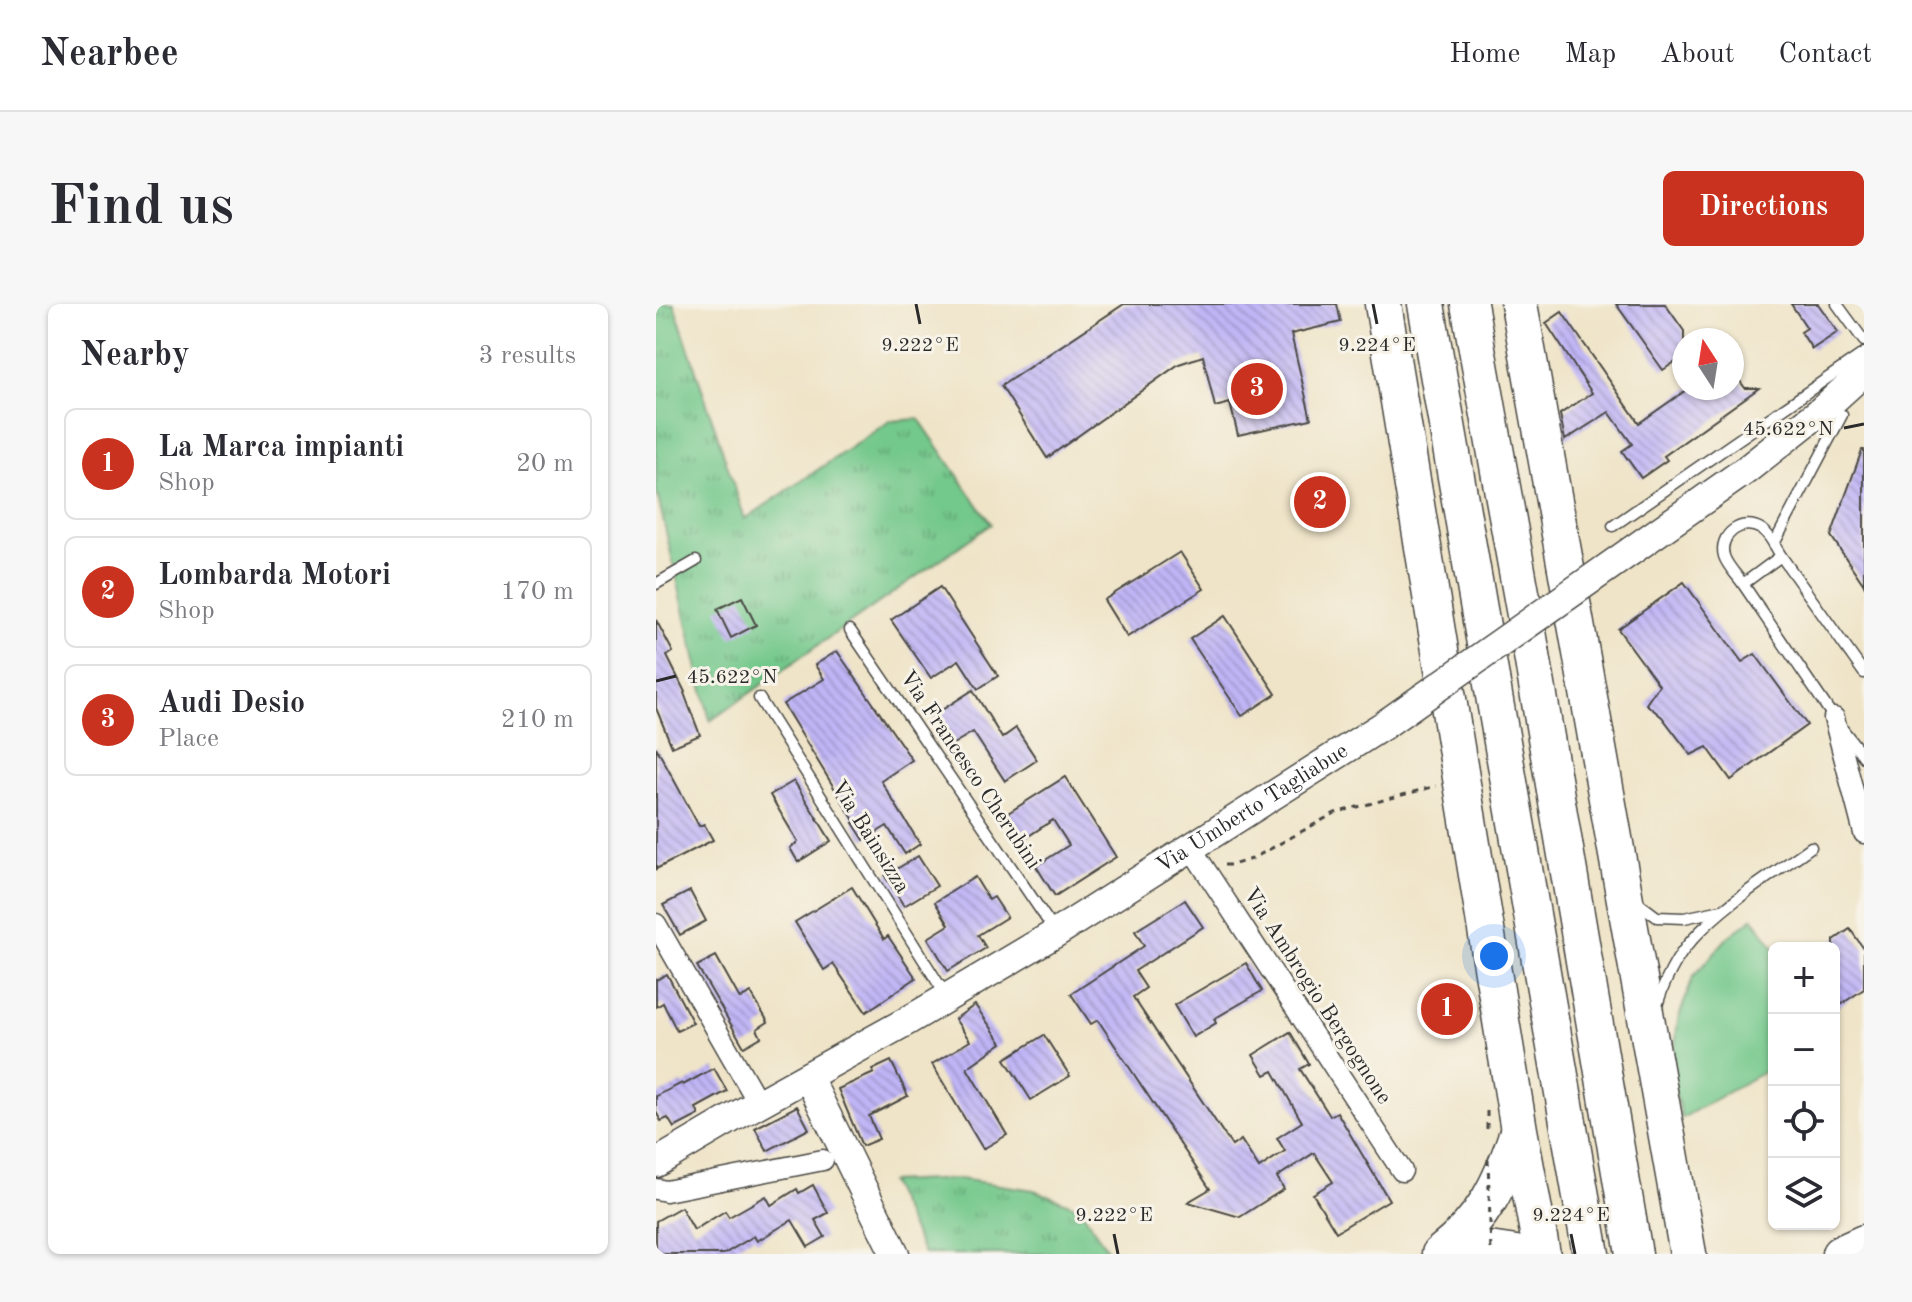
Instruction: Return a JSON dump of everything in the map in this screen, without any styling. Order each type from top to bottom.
[{"type":"highway","points":[[1383,304],[1542,1254]]},
{"type":"highway","points":[[1426,304],[1591,1254]]},
{"type":"highway","points":[[1469,304],[1634,1254]]},
{"type":"highway","points":[[1519,304],[1688,1254]]},
{"type":"highway","points":[[1440,1254],[1466,1231],[1490,1201],[1508,1164],[1519,1130]]},
{"type":"highway","points":[[1840,1254],[1864,1243]]},
{"type":"highway","points":[[1464,1254],[1482,1249],[1516,1254]]},
{"type":"street","name":"Via Umberto Tagliabue","points":[[656,1163],[1056,933],[1384,725],[1746,470],[1864,372]]},
{"type":"street","points":[[1834,718],[1862,820]]},
{"type":"street","name":"Via Ambrogio Bergognone","points":[[1191,848],[1402,1171]]},
{"type":"street","points":[[656,924],[759,1104]]},
{"type":"street","points":[[808,1077],[895,1254]]},
{"type":"street","points":[[656,1189],[666,1191],[823,1160]]},
{"type":"lane","points":[[1837,304],[1864,341]]},
{"type":"lane","name":"Via Umberto Tagliabue","points":[[1613,526],[1824,406],[1864,353]]},
{"type":"lane","points":[[1774,544],[1824,406]]},
{"type":"lane","points":[[1864,673],[1763,529],[1749,525],[1736,527],[1726,537],[1723,548],[1726,561],[1864,757]]},
{"type":"lane","points":[[1743,584],[1781,556]]},
{"type":"lane","points":[[656,584],[696,561]]},
{"type":"lane","name":"Via Francesco Cherubini","points":[[850,630],[1056,933]]},
{"type":"lane","name":"Via Bainsizza","points":[[759,698],[947,997]]},
{"type":"lane","points":[[1649,1035],[1660,994],[1690,941],[1724,909],[1811,847]]},
{"type":"lane","points":[[1621,884],[1657,917],[1684,918],[1724,909]]},
{"type":"path","points":[[1218,860],[1224,865],[1240,864],[1335,813],[1437,785]]},
{"type":"path","points":[[1488,1159],[1491,1254]]},
{"type":"green space","points":[[656,304],[674,304],[745,519],[890,421],[919,419],[991,524],[710,721],[656,489]]},
{"type":"green space","points":[[1753,918],[1771,942],[1768,942],[1768,1069],[1682,1118],[1674,1088],[1673,1063],[1678,1020],[1693,977],[1728,937]]},
{"type":"green space","points":[[959,1179],[1034,1190],[1080,1208],[1110,1254],[924,1254],[889,1182]]},
{"type":"building","points":[[1124,304],[1337,304],[1341,322],[1291,334],[1311,419],[1238,435],[1230,403],[1215,407],[1203,356],[1179,364],[1047,458],[1001,386]]},
{"type":"building","points":[[1616,304],[1665,304],[1682,328],[1672,328],[1672,364],[1663,370]]},
{"type":"building","points":[[1791,304],[1818,304],[1838,332],[1812,349],[1801,332],[1807,328]]},
{"type":"building","points":[[1562,312],[1639,423],[1672,400],[1742,400],[1664,456],[1667,460],[1641,478],[1622,451],[1632,444],[1609,412],[1565,440],[1560,414],[1592,393],[1546,323]]},
{"type":"building","points":[[1744,387],[1759,388],[1744,399]]},
{"type":"building","points":[[1864,450],[1864,585],[1831,536]]},
{"type":"building","points":[[1180,552],[1204,589],[1127,637],[1104,600]]},
{"type":"building","points":[[1684,582],[1742,662],[1755,654],[1807,725],[1731,780],[1707,747],[1691,755],[1662,717],[1646,704],[1659,685],[1618,629]]},
{"type":"building","points":[[940,587],[998,676],[978,689],[959,660],[931,678],[891,620]]},
{"type":"building","points":[[742,597],[756,625],[731,638],[717,609]]},
{"type":"building","points":[[1225,616],[1276,694],[1242,716],[1190,639]]},
{"type":"building","points":[[656,620],[673,652],[667,656],[685,692],[700,735],[672,747],[656,708]]},
{"type":"building","points":[[837,651],[912,760],[881,781],[920,844],[905,854],[887,826],[864,840],[783,704],[824,679],[815,665]]},
{"type":"building","points":[[973,690],[1002,738],[1016,728],[1037,760],[1005,781],[973,732],[953,744],[934,715]]},
{"type":"building","points":[[656,747],[699,826],[704,824],[713,840],[656,869]]},
{"type":"building","points":[[1065,777],[1116,857],[1055,896],[1036,866],[1069,845],[1053,820],[1024,839],[1008,813]]},
{"type":"building","points":[[794,781],[831,841],[798,862],[790,848],[798,842],[770,795]]},
{"type":"building","points":[[918,856],[937,886],[904,906],[885,876]]},
{"type":"building","points":[[975,877],[989,900],[994,897],[1007,917],[978,935],[986,948],[948,971],[928,938],[949,925],[935,902]]},
{"type":"building","points":[[852,887],[884,939],[888,936],[916,978],[866,1012],[833,964],[824,970],[795,922]]},
{"type":"building","points":[[690,891],[706,921],[680,935],[663,905]]},
{"type":"building","points":[[1185,900],[1203,927],[1135,971],[1146,988],[1133,997],[1232,1146],[1241,1140],[1259,1168],[1285,1151],[1277,1138],[1302,1122],[1273,1071],[1265,1075],[1253,1055],[1290,1032],[1309,1064],[1300,1069],[1330,1116],[1337,1112],[1389,1200],[1336,1232],[1313,1194],[1333,1182],[1314,1153],[1277,1177],[1284,1189],[1240,1217],[1188,1202],[1210,1189],[1098,1020],[1091,1024],[1071,994],[1144,946],[1135,931]]},
{"type":"building","points":[[1850,929],[1864,949],[1864,989],[1840,1005],[1840,942],[1834,940]]},
{"type":"building","points":[[716,956],[740,999],[751,993],[768,1022],[757,1029],[761,1037],[744,1047],[697,966]]},
{"type":"building","points":[[1246,963],[1262,991],[1214,1019],[1216,1023],[1193,1037],[1174,1005]]},
{"type":"building","points":[[667,974],[693,1023],[677,1031],[663,1003],[656,1007],[656,980]]},
{"type":"building","points":[[1443,987],[1466,1020],[1451,1031],[1427,997]]},
{"type":"building","points":[[975,1005],[1002,1043],[967,1068],[1007,1135],[983,1149],[932,1064],[970,1041],[955,1019]]},
{"type":"building","points":[[1044,1035],[1070,1076],[1031,1100],[1005,1059]]},
{"type":"building","points":[[891,1061],[908,1096],[869,1116],[879,1139],[862,1146],[838,1089],[874,1073],[872,1070]]},
{"type":"building","points":[[714,1068],[727,1091],[696,1108],[699,1115],[674,1128],[668,1118],[661,1121],[656,1112],[656,1096]]},
{"type":"building","points":[[797,1106],[809,1129],[767,1151],[755,1128]]},
{"type":"building","points":[[813,1185],[828,1213],[815,1220],[825,1237],[808,1247],[792,1220],[757,1241],[754,1236],[724,1254],[656,1254],[656,1221],[681,1207],[694,1230],[725,1211],[729,1217],[766,1196],[771,1205],[797,1189],[799,1193]]},
{"type":"place","name":"Audi Desio","points":[[1257,389]]},
{"type":"place","name":"Lombarda Motori","points":[[1320,502]]},
{"type":"place","name":"La Marca impianti","points":[[1447,1009]]}]
